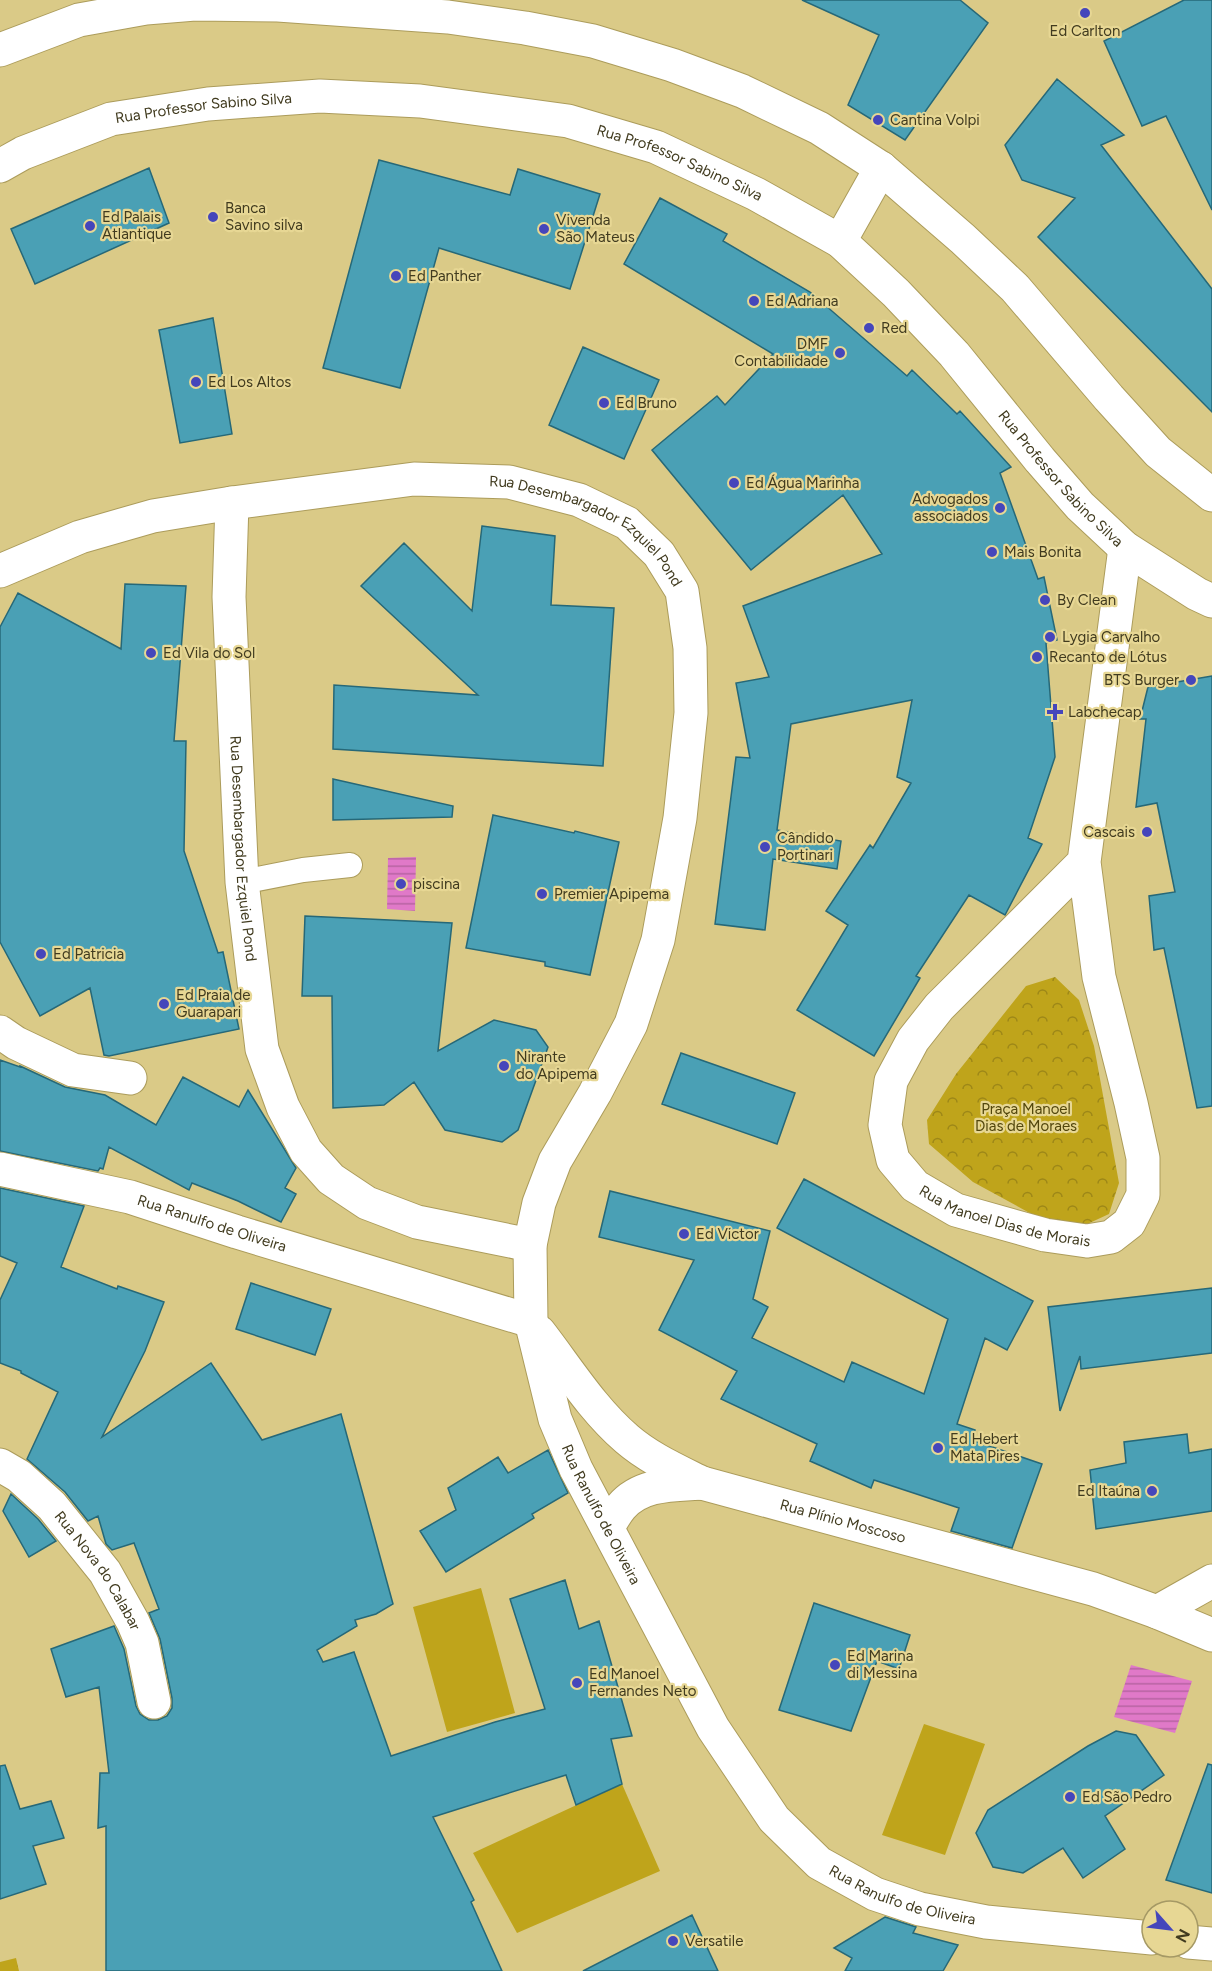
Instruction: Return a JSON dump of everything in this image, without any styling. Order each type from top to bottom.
[{"type":"street","points":[[0,50],[91,10],[276,2],[448,17],[525,28],[592,41],[672,65],[742,91],[819,128],[881,168],[963,239],[1015,288],[1158,452],[1212,495]]},
{"type":"street","name":"Rua Professor Sabino Silva","points":[[0,166],[23,153],[111,119],[208,104],[320,96],[420,101],[568,121],[656,147],[756,194],[840,241],[896,293],[954,354],[1080,506],[1125,548],[1197,594],[1212,601]]},
{"type":"street","points":[[840,241],[881,168]]},
{"type":"street","name":"Rua Desembargador Ezquiel Pond","points":[[0,571],[80,537],[153,516],[232,502],[414,479],[509,482],[579,500],[627,523],[659,554],[682,591],[690,648],[691,713],[680,818],[658,940],[630,1024],[595,1093],[555,1161],[539,1203],[530,1245],[531,1321]]},
{"type":"street","name":"Rua Desembargador Ezquiel Pond","points":[[232,502],[229,597],[242,882],[262,1049],[283,1107],[306,1151],[331,1179],[367,1203],[417,1222],[530,1245]]},
{"type":"street","name":"Rua Manoel Dias de Morais","points":[[1084,862],[939,1007],[913,1040],[891,1081],[885,1125],[893,1160],[915,1186],[956,1210],[1045,1235],[1088,1241],[1111,1237],[1129,1223],[1143,1195],[1143,1158],[1099,977],[1084,862],[1125,548]]},
{"type":"street","points":[[0,1032],[16,1043],[73,1070],[130,1078]]},
{"type":"street","name":"Rua Ranulfo de Oliveira","points":[[0,1169],[130,1197],[237,1232],[531,1321],[555,1419],[576,1469],[713,1728],[774,1819],[819,1863],[875,1894],[920,1909],[986,1922],[1140,1937]]},
{"type":"street","name":"Rua Plínio Moscoso","points":[[531,1321],[601,1413],[627,1439],[656,1459],[702,1483],[1093,1589],[1212,1635]]},
{"type":"street","name":"Rua Nova do Calabar","points":[[0,1464],[19,1476],[52,1506],[105,1572],[142,1642],[154,1702]]},
{"type":"street","points":[[608,1527],[622,1506],[640,1491],[657,1486],[702,1483]]},
{"type":"street","points":[[1157,1612],[1212,1581]]},
{"type":"lane","points":[[242,882],[303,870],[350,865]]},
{"type":"green space","name":"Praça Manoel Dias de Moraes","points":[[1055,977],[1079,1000],[1094,1046],[1119,1183],[1109,1214],[1083,1226],[1037,1217],[973,1182],[929,1144],[927,1120],[956,1074],[1026,986]]},
{"type":"green space","points":[[481,1588],[515,1713],[447,1732],[413,1607]]},
{"type":"green space","points":[[924,1724],[985,1744],[945,1855],[882,1835]]},
{"type":"green space","points":[[622,1784],[660,1871],[517,1933],[473,1853]]},
{"type":"green space","points":[[16,1958],[19,1971],[0,1971],[0,1962]]},
{"type":"shaded area","name":"piscina","points":[[416,857],[415,911],[387,909],[388,858]]},
{"type":"shaded area","points":[[1131,1665],[1192,1681],[1175,1733],[1114,1717]]},
{"type":"building","points":[[802,0],[960,0],[988,23],[905,140],[848,105],[879,35]]},
{"type":"building","points":[[1184,0],[1212,0],[1212,210],[1166,116],[1142,126],[1104,41]]},
{"type":"building","points":[[1057,79],[1124,135],[1101,145],[1212,289],[1212,412],[1038,237],[1075,198],[1022,180],[1005,145]]},
{"type":"building","points":[[379,160],[510,195],[518,169],[600,194],[570,289],[439,248],[400,388],[323,368]]},
{"type":"building","name":"Ed Palais Atlantique","points":[[149,168],[169,223],[35,284],[11,229]]},
{"type":"building","points":[[660,198],[727,234],[723,241],[810,292],[907,376],[912,370],[957,414],[960,411],[1011,467],[1000,473],[1038,579],[1044,577],[1057,640],[1046,643],[1055,757],[1028,838],[1042,844],[1005,915],[969,895],[916,976],[920,978],[874,1056],[797,1010],[848,925],[826,911],[870,845],[873,848],[911,783],[897,777],[912,700],[791,724],[777,830],[841,841],[837,869],[773,859],[765,930],[715,924],[736,757],[750,758],[736,683],[769,677],[743,606],[882,554],[843,495],[751,570],[652,450],[717,396],[725,405],[773,354],[624,264]]},
{"type":"building","name":"Ed Los Altos","points":[[213,318],[232,434],[180,443],[159,330]]},
{"type":"building","name":"Ed Bruno","points":[[583,347],[659,380],[624,459],[549,425]]},
{"type":"building","points":[[482,526],[555,536],[551,605],[614,608],[603,766],[333,749],[334,685],[478,695],[361,586],[404,543],[472,611]]},
{"type":"building","points":[[125,584],[186,586],[174,741],[186,741],[184,851],[218,953],[223,952],[239,1029],[109,1056],[104,1055],[90,988],[40,1016],[0,942],[0,627],[18,593],[121,649]]},
{"type":"building","points":[[1212,676],[1212,1106],[1197,1108],[1164,948],[1154,950],[1149,896],[1175,892],[1157,803],[1136,807],[1146,719],[1140,719],[1148,687]]},
{"type":"building","points":[[333,779],[453,806],[452,817],[333,820]]},
{"type":"building","name":"Premier Apipema","points":[[493,815],[619,842],[590,975],[545,966],[545,962],[466,948]]},
{"type":"building","points":[[305,916],[452,923],[438,1051],[494,1020],[536,1030],[548,1047],[518,1130],[502,1142],[445,1130],[414,1082],[384,1105],[333,1108],[332,996],[302,996]]},
{"type":"building","points":[[681,1053],[795,1093],[777,1144],[662,1104]]},
{"type":"building","points":[[0,1060],[20,1066],[65,1087],[105,1095],[156,1125],[183,1077],[239,1107],[248,1090],[296,1168],[285,1188],[296,1194],[281,1222],[238,1201],[192,1183],[189,1190],[109,1147],[103,1169],[100,1168],[98,1171],[0,1151]]},
{"type":"building","points":[[804,1179],[1033,1301],[1007,1350],[985,1338],[957,1424],[975,1430],[972,1440],[1042,1464],[1012,1548],[951,1531],[959,1508],[874,1480],[871,1488],[810,1461],[817,1444],[721,1399],[737,1371],[659,1330],[694,1260],[599,1237],[610,1191],[770,1231],[753,1299],[768,1307],[752,1338],[844,1382],[852,1362],[924,1394],[948,1319],[777,1228]]},
{"type":"building","points":[[0,1188],[84,1206],[61,1267],[117,1289],[118,1286],[164,1302],[145,1351],[102,1437],[211,1363],[262,1440],[341,1414],[393,1604],[376,1614],[355,1620],[357,1626],[317,1650],[323,1662],[354,1652],[391,1756],[495,1722],[545,1709],[510,1599],[565,1580],[579,1629],[599,1621],[632,1736],[611,1739],[622,1784],[576,1805],[566,1775],[433,1817],[474,1900],[471,1902],[502,1971],[106,1971],[106,1826],[98,1828],[100,1773],[109,1773],[99,1687],[66,1697],[51,1649],[114,1626],[124,1649],[136,1706],[140,1714],[149,1720],[158,1720],[167,1716],[172,1708],[172,1698],[160,1639],[149,1613],[159,1609],[134,1543],[112,1550],[106,1544],[98,1516],[88,1521],[65,1492],[27,1459],[58,1392],[21,1371],[0,1363],[0,1300],[17,1263],[0,1256]]},
{"type":"building","points":[[251,1283],[331,1309],[315,1355],[236,1329]]},
{"type":"building","points":[[1212,1288],[1212,1353],[1081,1369],[1080,1356],[1060,1411],[1048,1307]]},
{"type":"building","name":"Ed Itaúna","points":[[1187,1434],[1189,1453],[1212,1449],[1212,1511],[1096,1529],[1090,1470],[1126,1463],[1124,1442]]},
{"type":"building","points":[[548,1450],[568,1493],[532,1514],[534,1518],[446,1572],[420,1531],[456,1510],[448,1488],[498,1457],[508,1473]]},
{"type":"building","points":[[11,1494],[38,1519],[56,1541],[29,1557],[3,1511]]},
{"type":"building","name":"Ed Marina di Messina","points":[[814,1603],[910,1635],[899,1669],[877,1661],[851,1731],[779,1710]]},
{"type":"building","name":"Ed São Pedro","points":[[1116,1731],[1136,1735],[1164,1775],[1105,1816],[1125,1849],[1083,1878],[1063,1848],[1023,1873],[993,1867],[976,1833],[988,1810],[1088,1746]]},
{"type":"building","points":[[1208,1764],[1212,1765],[1212,1893],[1166,1880]]},
{"type":"building","points":[[5,1765],[20,1809],[51,1801],[64,1838],[33,1846],[46,1884],[0,1899],[0,1766]]},
{"type":"building","name":"Versatile","points":[[692,1915],[718,1971],[583,1971]]},
{"type":"building","points":[[885,1917],[916,1927],[913,1933],[958,1945],[943,1971],[845,1971],[852,1958],[834,1948]]},
{"type":"place","name":"Ed Carlton","points":[[1085,13]]},
{"type":"place","name":"Cantina Volpi","points":[[878,120]]},
{"type":"place","name":"Banca Savino silva","points":[[213,217]]},
{"type":"place","name":"Ed Palais Atlantique","points":[[90,226]]},
{"type":"place","name":"Vivenda São Mateus","points":[[544,229]]},
{"type":"place","name":"Ed Panther","points":[[396,276]]},
{"type":"place","name":"Ed Adriana","points":[[754,301]]},
{"type":"place","name":"Red","points":[[869,328]]},
{"type":"place","name":"DMF Contabilidade","points":[[840,353]]},
{"type":"place","name":"Ed Los Altos","points":[[196,382]]},
{"type":"place","name":"Ed Bruno","points":[[604,403]]},
{"type":"place","name":"Ed Água Marinha","points":[[734,483]]},
{"type":"place","name":"Advogados associados","points":[[1000,508]]},
{"type":"place","name":"Mais Bonita","points":[[992,552]]},
{"type":"place","name":"By Clean","points":[[1045,600]]},
{"type":"place","name":"Lygia Carvalho","points":[[1050,637]]},
{"type":"place","name":"Ed Vila do Sol","points":[[151,653]]},
{"type":"place","name":"Recanto de Lótus","points":[[1037,657]]},
{"type":"place","name":"BTS Burger","points":[[1191,680]]},
{"type":"place","name":"Labchecap","points":[[1055,712]]},
{"type":"place","name":"Cascais","points":[[1147,832]]},
{"type":"place","name":"Cândido Portinari","points":[[765,847]]},
{"type":"place","name":"piscina","points":[[401,884]]},
{"type":"place","name":"Premier Apipema","points":[[542,894]]},
{"type":"place","name":"Ed Patricia","points":[[41,954]]},
{"type":"place","name":"Ed Praia de Guarapari","points":[[164,1004]]},
{"type":"place","name":"Nirante do Apipema","points":[[504,1066]]},
{"type":"place","name":"Ed Victor","points":[[684,1234]]},
{"type":"place","name":"Ed Hebert Mata Pires","points":[[938,1448]]},
{"type":"place","name":"Ed Itaúna","points":[[1152,1491]]},
{"type":"place","name":"Ed Marina di Messina","points":[[835,1665]]},
{"type":"place","name":"Ed Manoel Fernandes Neto","points":[[577,1683]]},
{"type":"place","name":"Ed São Pedro","points":[[1070,1797]]},
{"type":"place","name":"Versatile","points":[[673,1941]]}]
